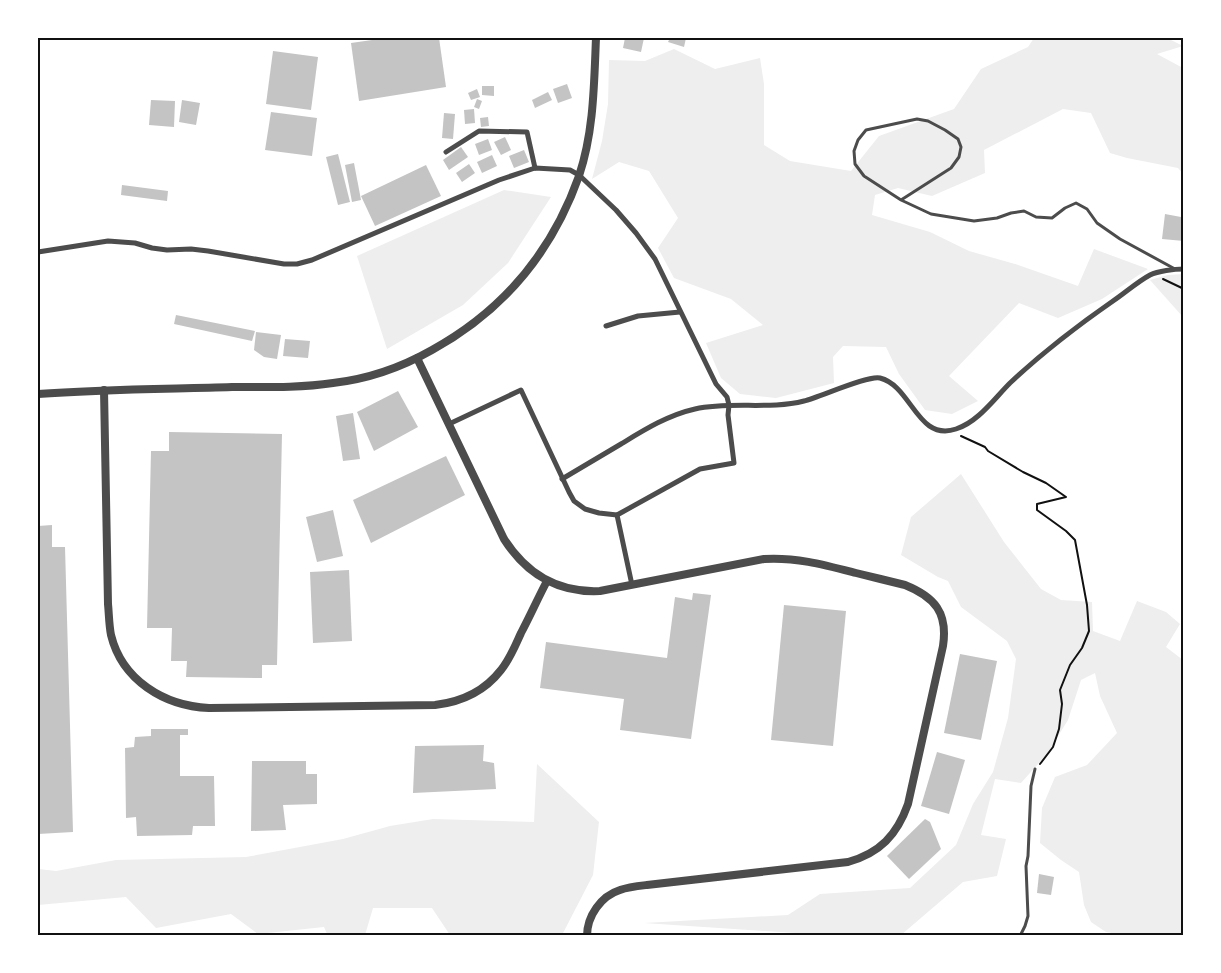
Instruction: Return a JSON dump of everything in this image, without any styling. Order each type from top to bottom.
[{"type":"street","points":[[38,394],[104,390],[333,384],[374,375],[417,358],[447,342],[482,318],[511,290],[536,260],[560,221],[579,175],[589,135],[594,103],[596,38]]},
{"type":"street","points":[[446,152],[479,131],[527,132],[535,168]]},
{"type":"street","points":[[38,252],[108,241],[135,243],[167,250],[191,249],[208,251],[284,264],[297,264],[312,260],[499,180],[535,168],[570,170],[579,175],[616,210],[636,233],[655,260],[716,384],[727,397],[734,463],[700,469],[617,515],[599,513],[585,509],[574,501],[568,492],[521,390],[449,424]]},
{"type":"street","points":[[562,479],[658,422],[696,409],[729,405],[783,405],[804,401],[867,379],[879,378],[894,386],[928,426],[935,430],[946,432],[957,429],[980,414],[1048,349],[1152,274],[1184,269]]},
{"type":"street","points":[[606,326],[638,316],[680,312]]},
{"type":"street","points":[[417,358],[504,539],[517,557],[534,573],[547,581],[590,592],[632,586],[764,559],[788,559],[808,561],[896,583],[916,590],[925,594],[935,604],[943,620],[944,636],[908,804],[901,822],[881,846],[865,856],[848,862],[623,888],[610,895],[592,913],[586,936]]},
{"type":"street","points":[[104,390],[108,604],[111,634],[127,669],[147,688],[169,701],[195,708],[209,708],[435,704],[462,700],[474,694],[501,671],[547,581]]},
{"type":"street","points":[[617,515],[632,586]]},
{"type":"lane","points":[[901,200],[951,168],[959,157],[961,147],[958,139],[928,121],[917,119],[866,130],[858,140],[854,151],[855,164],[864,176],[901,200],[932,214],[974,221],[997,218],[1024,211],[1036,217],[1052,218],[1064,208],[1076,204],[1087,209],[1097,223],[1120,239],[1176,269]]},
{"type":"lane","points":[[1020,936],[1028,916],[1026,866],[1031,786],[1035,769]]},
{"type":"path","points":[[1152,274],[1184,289]]},
{"type":"path","points":[[957,429],[959,435],[985,446],[988,451],[1023,472],[1046,482],[1066,497],[1037,504],[1037,510],[1075,540],[1087,605],[1089,631],[1082,648],[1070,665],[1060,690],[1062,704],[1059,729],[1054,747],[1035,769]]},
{"type":"shaded area","points":[[1034,38],[1167,38],[1183,46],[1157,54],[1183,68],[1183,174],[1178,168],[1110,153],[1091,113],[1063,109],[984,150],[985,173],[932,196],[898,188],[875,195],[872,215],[930,232],[969,251],[1015,264],[1078,286],[1094,249],[1148,269],[1102,299],[1058,318],[1019,303],[949,376],[978,401],[952,414],[925,410],[899,374],[886,347],[843,346],[833,357],[834,383],[776,398],[740,394],[721,378],[706,343],[763,325],[731,299],[674,278],[658,248],[678,218],[649,171],[619,162],[592,179],[602,141],[608,104],[609,60],[645,61],[674,49],[715,69],[760,58],[764,84],[764,145],[790,161],[851,171],[879,136],[954,109],[981,69],[1028,47]]},
{"type":"shaded area","points":[[504,190],[551,197],[508,263],[463,305],[387,349],[357,256]]},
{"type":"shaded area","points":[[1183,274],[1183,317],[1150,280],[1168,275]]},
{"type":"shaded area","points":[[961,474],[1004,542],[1041,589],[1061,600],[1092,602],[1093,631],[1120,641],[1137,601],[1166,612],[1180,624],[1166,647],[1183,660],[1183,935],[1129,936],[1106,932],[1091,922],[1084,905],[1079,872],[1040,843],[1042,808],[1055,777],[1087,765],[1117,733],[1100,696],[1095,673],[1081,680],[1068,720],[1047,754],[1021,783],[995,779],[981,835],[1006,839],[997,876],[963,882],[901,935],[825,935],[644,923],[788,915],[820,894],[910,888],[956,845],[973,804],[993,772],[1008,718],[1016,659],[1007,641],[961,607],[948,581],[901,555],[911,517]]},
{"type":"shaded area","points":[[537,764],[599,822],[593,875],[562,935],[450,935],[432,908],[373,908],[365,935],[328,936],[324,927],[258,934],[231,914],[156,928],[126,897],[38,905],[38,869],[56,871],[116,860],[246,857],[343,839],[390,826],[433,819],[534,822]]},
{"type":"building","points":[[386,38],[439,38],[446,87],[359,101],[351,43]]},
{"type":"building","points":[[625,38],[644,38],[641,52],[623,48]]},
{"type":"building","points":[[670,38],[686,38],[684,47],[668,42]]},
{"type":"building","points":[[273,51],[318,57],[311,110],[266,104]]},
{"type":"building","points":[[567,84],[572,98],[558,103],[553,89]]},
{"type":"building","points":[[482,86],[494,86],[494,96],[482,95]]},
{"type":"building","points":[[477,89],[480,97],[471,100],[468,93]]},
{"type":"building","points":[[548,92],[552,100],[535,108],[532,100]]},
{"type":"building","points":[[477,99],[482,101],[479,109],[474,107]]},
{"type":"building","points":[[151,100],[175,101],[174,127],[149,125]]},
{"type":"building","points":[[182,100],[200,103],[196,125],[179,122]]},
{"type":"building","points":[[474,109],[475,123],[465,124],[464,110]]},
{"type":"building","points":[[271,112],[317,118],[312,156],[265,150]]},
{"type":"building","points":[[444,113],[455,114],[453,139],[442,138]]},
{"type":"building","points":[[488,117],[489,126],[481,127],[480,118]]},
{"type":"building","points":[[505,137],[511,150],[501,155],[494,142]]},
{"type":"building","points":[[488,139],[492,150],[479,155],[475,144]]},
{"type":"building","points":[[461,147],[468,157],[449,170],[443,160]]},
{"type":"building","points":[[524,150],[529,162],[514,168],[509,156]]},
{"type":"building","points":[[338,154],[350,202],[338,205],[326,157]]},
{"type":"building","points":[[492,155],[497,166],[482,173],[477,162]]},
{"type":"building","points":[[354,163],[361,200],[352,202],[345,165]]},
{"type":"building","points":[[469,164],[475,173],[462,182],[456,173]]},
{"type":"building","points":[[426,165],[441,196],[375,226],[361,196]]},
{"type":"building","points":[[122,185],[168,191],[167,201],[121,195]]},
{"type":"building","points":[[1165,214],[1184,216],[1184,241],[1162,239]]},
{"type":"building","points":[[176,315],[255,331],[252,341],[174,324]]},
{"type":"building","points":[[256,332],[281,335],[277,359],[264,357],[254,350]]},
{"type":"building","points":[[285,339],[310,341],[308,358],[283,356]]},
{"type":"building","points":[[398,391],[418,427],[374,451],[357,412]]},
{"type":"building","points":[[353,413],[360,459],[343,461],[336,416]]},
{"type":"building","points":[[169,432],[282,434],[277,665],[262,665],[262,678],[186,677],[187,661],[171,661],[172,628],[147,628],[151,451],[169,451]]},
{"type":"building","points":[[446,456],[465,495],[371,543],[353,500]]},
{"type":"building","points":[[333,510],[343,556],[317,562],[306,517]]},
{"type":"building","points":[[52,525],[52,547],[65,547],[73,832],[38,834],[38,526]]},
{"type":"building","points":[[349,570],[352,641],[313,643],[310,572]]},
{"type":"building","points":[[693,593],[711,595],[691,739],[620,730],[624,699],[540,688],[546,642],[667,658],[675,597],[692,600]]},
{"type":"building","points":[[784,605],[846,611],[833,746],[771,740]]},
{"type":"building","points":[[960,654],[997,661],[981,740],[944,733]]},
{"type":"building","points":[[151,729],[188,729],[188,735],[180,735],[180,776],[214,776],[215,826],[193,826],[192,835],[137,836],[136,817],[126,818],[125,748],[134,747],[135,737],[151,736]]},
{"type":"building","points":[[484,745],[483,761],[494,763],[496,789],[413,793],[415,746]]},
{"type":"building","points":[[937,752],[965,760],[949,814],[921,806]]},
{"type":"building","points":[[252,761],[306,761],[306,774],[317,774],[317,804],[283,805],[286,830],[251,831]]},
{"type":"building","points":[[925,819],[930,822],[941,849],[909,879],[887,856]]},
{"type":"building","points":[[1039,874],[1054,877],[1051,895],[1037,893]]}]
